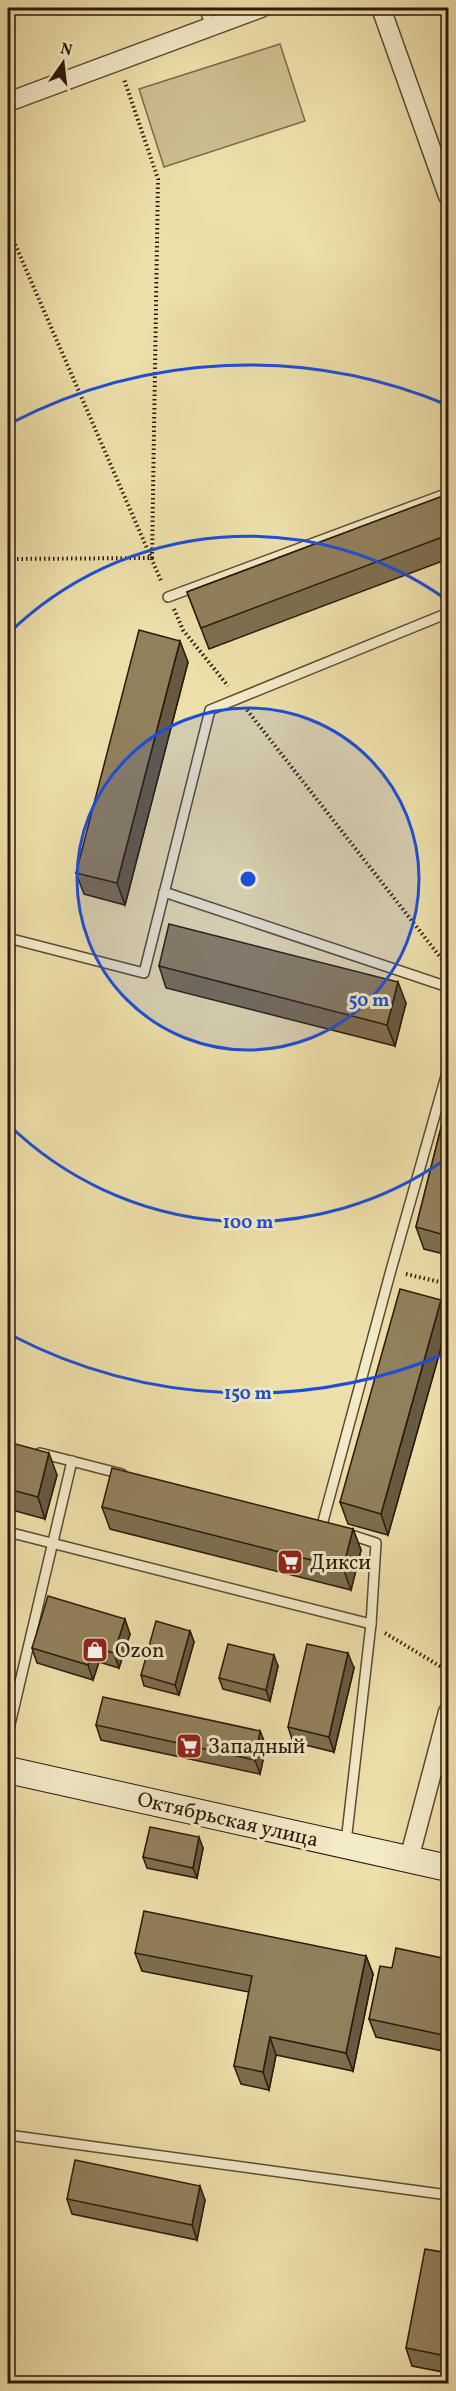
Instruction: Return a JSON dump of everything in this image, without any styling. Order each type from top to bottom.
[{"type":"main road","name":"Октябрьская улица","points":[[8,1770],[448,1868]]},
{"type":"street","points":[[8,102],[261,8]]},
{"type":"street","points":[[381,8],[448,196]]},
{"type":"street","points":[[409,1859],[448,1712]]},
{"type":"lane","points":[[204,8],[211,26]]},
{"type":"lane","points":[[168,597],[448,493]]},
{"type":"lane","points":[[8,938],[144,973],[210,710],[448,613]]},
{"type":"lane","points":[[164,892],[448,987]]},
{"type":"lane","points":[[322,1526],[448,1069]]},
{"type":"lane","points":[[29,1450],[129,1476]]},
{"type":"lane","points":[[8,1733],[72,1461]]},
{"type":"lane","points":[[311,1522],[376,1543],[371,1624],[345,1845]]},
{"type":"lane","points":[[8,1532],[371,1624]]},
{"type":"lane","points":[[8,2135],[448,2195]]},
{"type":"path","points":[[118,61],[158,179],[152,558]]},
{"type":"path","points":[[8,228],[183,630],[448,967]]},
{"type":"path","points":[[8,243],[12,237]]},
{"type":"path","points":[[8,559],[152,558]]},
{"type":"path","points":[[391,1270],[448,1284]]},
{"type":"path","points":[[371,1624],[448,1671]]},
{"type":"shaded area","points":[[280,44],[305,121],[164,167],[139,89]]},
{"type":"building","points":[[448,494],[448,535],[201,628],[187,592]]},
{"type":"building","points":[[139,630],[180,641],[117,883],[76,873]]},
{"type":"building","points":[[169,924],[398,982],[387,1025],[159,966]]},
{"type":"building","points":[[448,1100],[448,1236],[416,1227]]},
{"type":"building","points":[[400,1289],[441,1300],[381,1514],[340,1502]]},
{"type":"building","points":[[8,1442],[49,1453],[38,1497],[8,1489]]},
{"type":"building","points":[[112,1468],[353,1529],[343,1568],[102,1507]]},
{"type":"building","points":[[48,1596],[125,1619],[114,1653],[93,1647],[88,1665],[32,1648]]},
{"type":"building","points":[[156,1621],[190,1631],[175,1685],[141,1675]]},
{"type":"building","points":[[228,1644],[274,1655],[266,1690],[219,1678]]},
{"type":"building","points":[[307,1644],[348,1653],[329,1737],[288,1727]]},
{"type":"building","points":[[103,1697],[260,1731],[255,1760],[96,1725]]},
{"type":"building","points":[[150,1827],[199,1837],[193,1868],[143,1857]]},
{"type":"building","points":[[144,1911],[366,1956],[346,2053],[270,2037],[263,2072],[234,2066],[252,1976],[135,1953]]},
{"type":"building","points":[[396,1948],[447,1959],[448,1951],[448,2036],[369,2019],[380,1966],[392,1968]]},
{"type":"building","points":[[75,2160],[200,2186],[192,2225],[67,2199]]},
{"type":"building","points":[[425,2249],[448,2253],[446,2356],[406,2348]]},
{"type":"place","name":"Дикси","points":[[290,1562]]},
{"type":"place","name":"Ozon","points":[[95,1650]]},
{"type":"place","name":"Западный","points":[[189,1746]]}]
